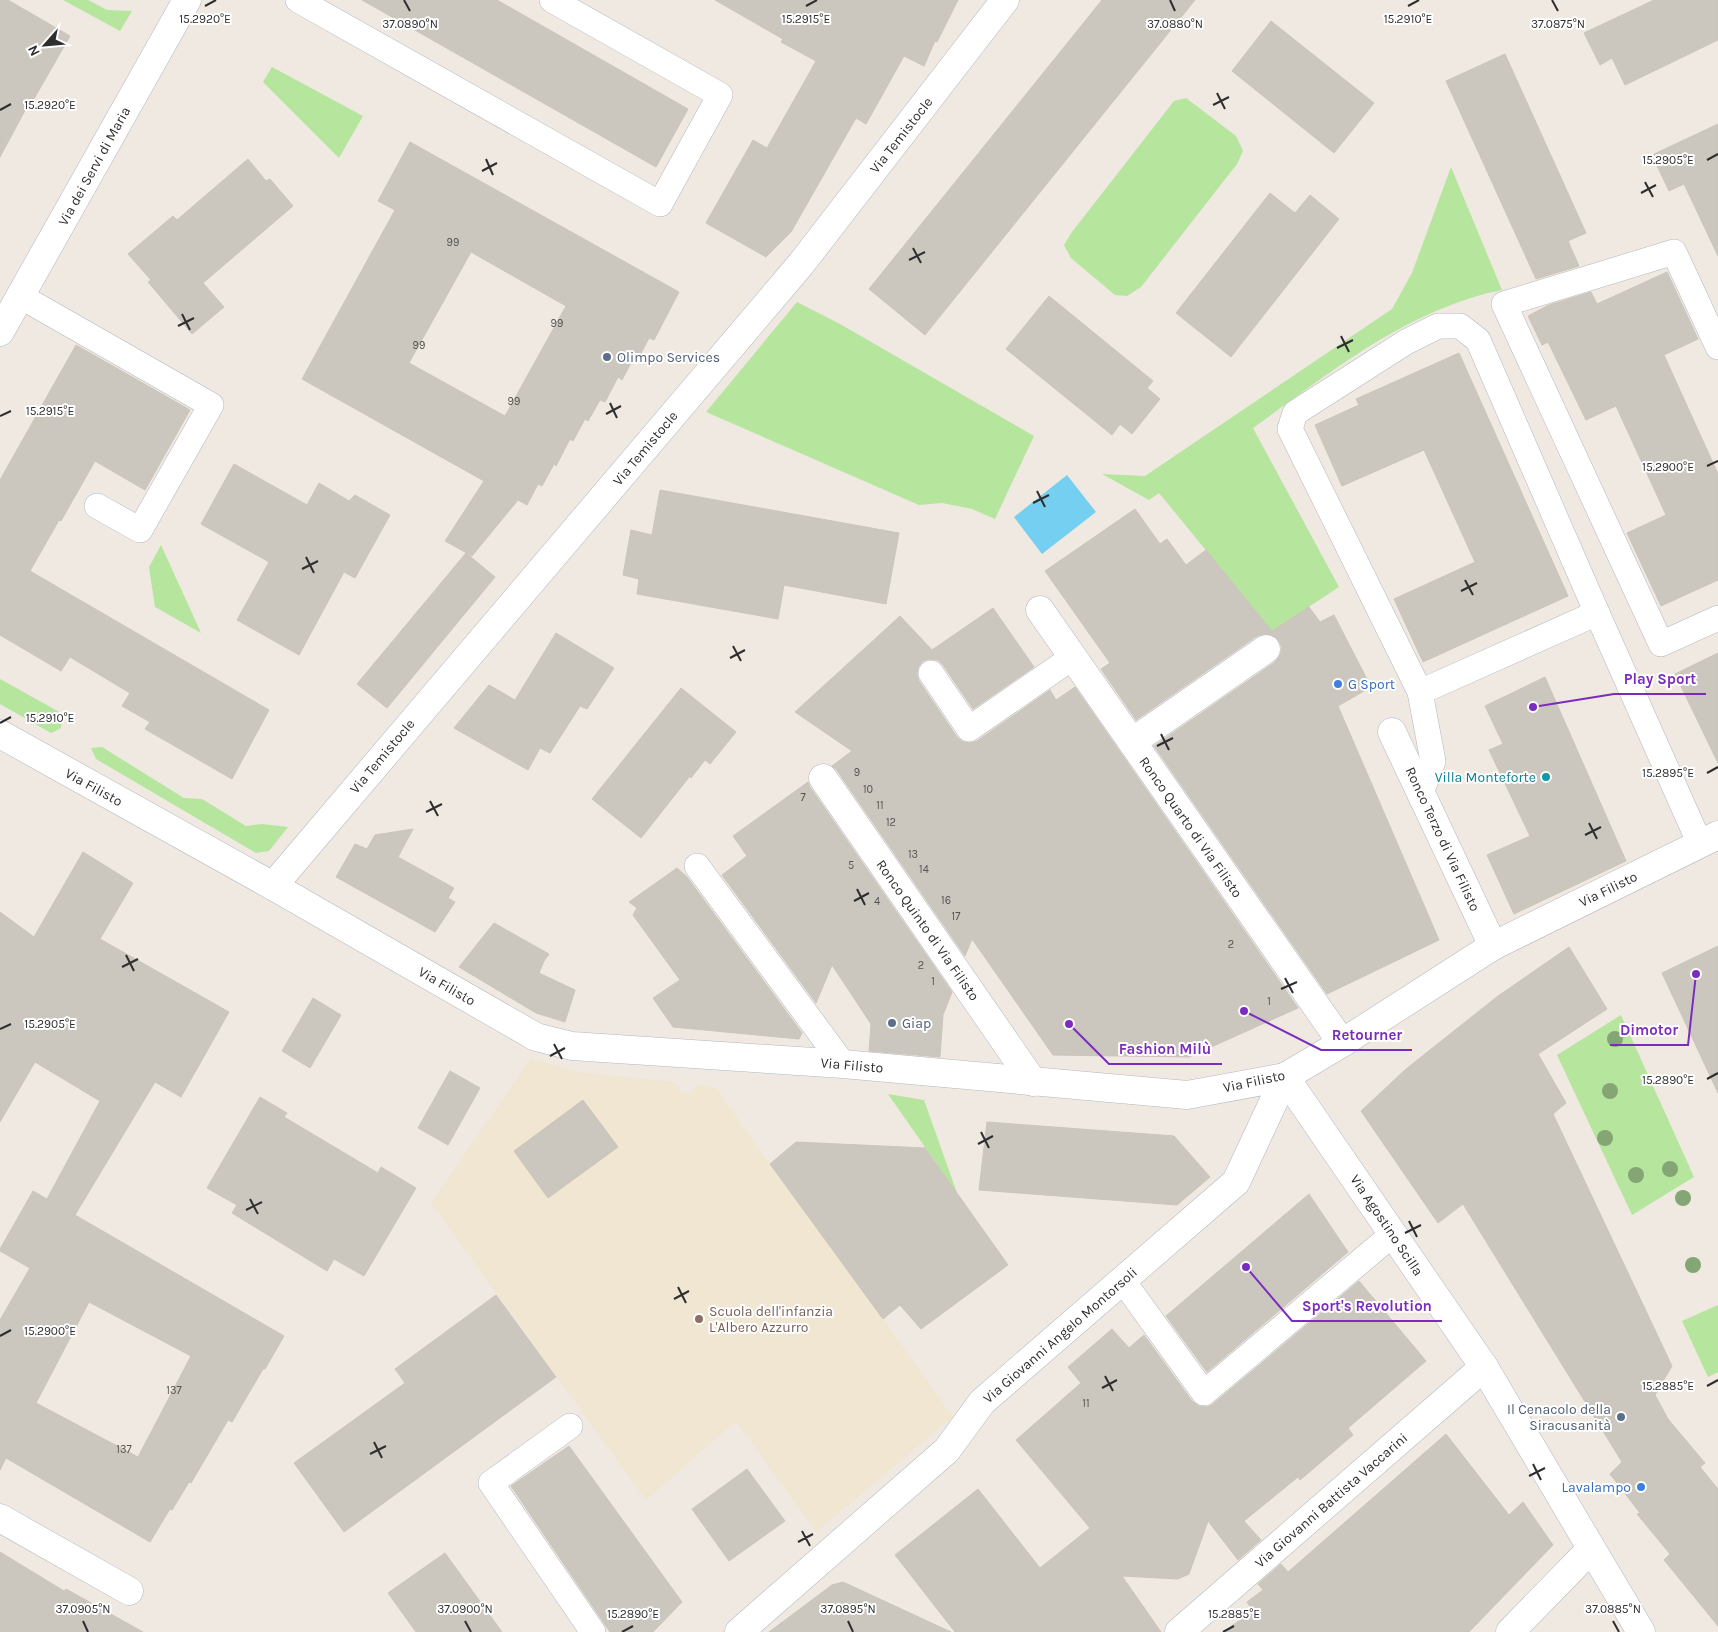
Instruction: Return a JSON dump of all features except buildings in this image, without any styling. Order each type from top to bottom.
[{"type":"street","name":"Via dei Servi di Maria","points":[[0,332],[187,0]]},
{"type":"street","name":"Via Temistocle","points":[[273,886],[801,264],[994,4]]},
{"type":"street","name":"Ronco Quarto di Via Filisto","points":[[1040,610],[1342,1043]]},
{"type":"street","points":[[1132,742],[1266,649]]},
{"type":"street","name":"Ronco Terzo di Via Filisto","points":[[1392,732],[1493,946]]},
{"type":"street","name":"Via Filisto","points":[[0,734],[273,886],[536,1037],[572,1046],[843,1064],[1187,1095],[1285,1076],[1342,1043],[1493,946],[1709,839]]},
{"type":"street","name":"Ronco Quinto di Via Filisto","points":[[823,778],[1033,1082]]},
{"type":"street","name":"Via Agostino Scilla","points":[[1285,1076],[1484,1367],[1641,1632]]},
{"type":"street","name":"Via Giovanni Angelo Montorsoli","points":[[739,1632],[947,1450],[982,1402],[1236,1182],[1285,1076]]},
{"type":"street","name":"Via Giovanni Battista Vaccarini","points":[[1179,1632],[1484,1367]]},
{"type":"street","points":[[0,1518],[128,1591]]},
{"type":"street","points":[[1510,1632],[1591,1549]]},
{"type":"lane","points":[[298,0],[660,204],[720,95],[552,0]]},
{"type":"lane","points":[[1718,348],[1674,252],[1504,304],[1661,644],[1718,618]]},
{"type":"lane","points":[[20,296],[211,405],[140,530],[97,506]]},
{"type":"lane","points":[[1421,793],[1433,761],[1420,692],[1290,430],[1295,413],[1406,342],[1438,326],[1460,326],[1478,340],[1597,613],[1709,839]]},
{"type":"lane","points":[[1420,692],[1597,613]]},
{"type":"lane","points":[[931,673],[970,729],[1073,657]]},
{"type":"lane","points":[[697,866],[843,1064]]},
{"type":"lane","points":[[1123,1281],[1204,1393],[1393,1234]]},
{"type":"lane","points":[[570,1426],[491,1483],[593,1632]]},
{"type":"shaded area","name":"Scuola dell'infanzia L'Albero Azzurro","points":[[531,1058],[577,1072],[675,1082],[681,1092],[689,1094],[697,1085],[716,1087],[769,1164],[862,1289],[953,1417],[816,1532],[736,1421],[646,1500],[431,1203]]},
{"type":"green space","points":[[63,0],[88,0],[107,10],[132,11],[120,31]]},
{"type":"green space","points":[[272,67],[363,116],[339,158],[263,82]]},
{"type":"green space","points":[[1186,98],[1236,136],[1243,151],[1237,164],[1141,287],[1127,296],[1115,295],[1071,258],[1064,245],[1072,232],[1174,101]]},
{"type":"green space","points":[[1451,167],[1502,290],[1468,299],[1402,327],[1340,365],[1253,428],[1339,587],[1272,631],[1159,493],[1149,500],[1102,474],[1145,476],[1392,309],[1412,273]]},
{"type":"green space","points":[[797,302],[840,324],[1034,436],[995,519],[972,509],[942,503],[919,505],[706,412]]},
{"type":"green space","points":[[161,545],[201,633],[155,607],[149,567]]},
{"type":"green space","points":[[0,679],[63,714],[61,728],[51,733],[0,704]]},
{"type":"green space","points":[[102,747],[184,798],[202,799],[246,826],[262,824],[288,827],[269,851],[256,853],[96,759],[91,748]]},
{"type":"green space","points":[[1621,1015],[1694,1177],[1632,1215],[1557,1055]]},
{"type":"green space","points":[[888,1094],[924,1100],[957,1193]]},
{"type":"green space","points":[[1718,1305],[1718,1372],[1708,1377],[1682,1321]]},
{"type":"water","points":[[1067,475],[1096,512],[1042,554],[1014,517]]},
{"type":"place","name":"Olimpo Services","points":[[607,357]]},
{"type":"place","name":"G Sport","points":[[1338,684]]},
{"type":"place","name":"Play Sport","points":[[1533,707]]},
{"type":"place","name":"Villa Monteforte","points":[[1546,777]]},
{"type":"place","name":"Dimotor","points":[[1696,974]]},
{"type":"place","name":"Retourner","points":[[1244,1011]]},
{"type":"place","name":"Giap","points":[[892,1023]]},
{"type":"place","name":"Fashion Milù","points":[[1069,1024]]},
{"type":"place","name":"Sport's Revolution","points":[[1246,1267]]},
{"type":"place","name":"Scuola dell'infanzia L'Albero Azzurro","points":[[699,1319]]},
{"type":"place","name":"Il Cenacolo della Siracusanità","points":[[1621,1417]]},
{"type":"place","name":"Lavalampo","points":[[1641,1487]]}]
